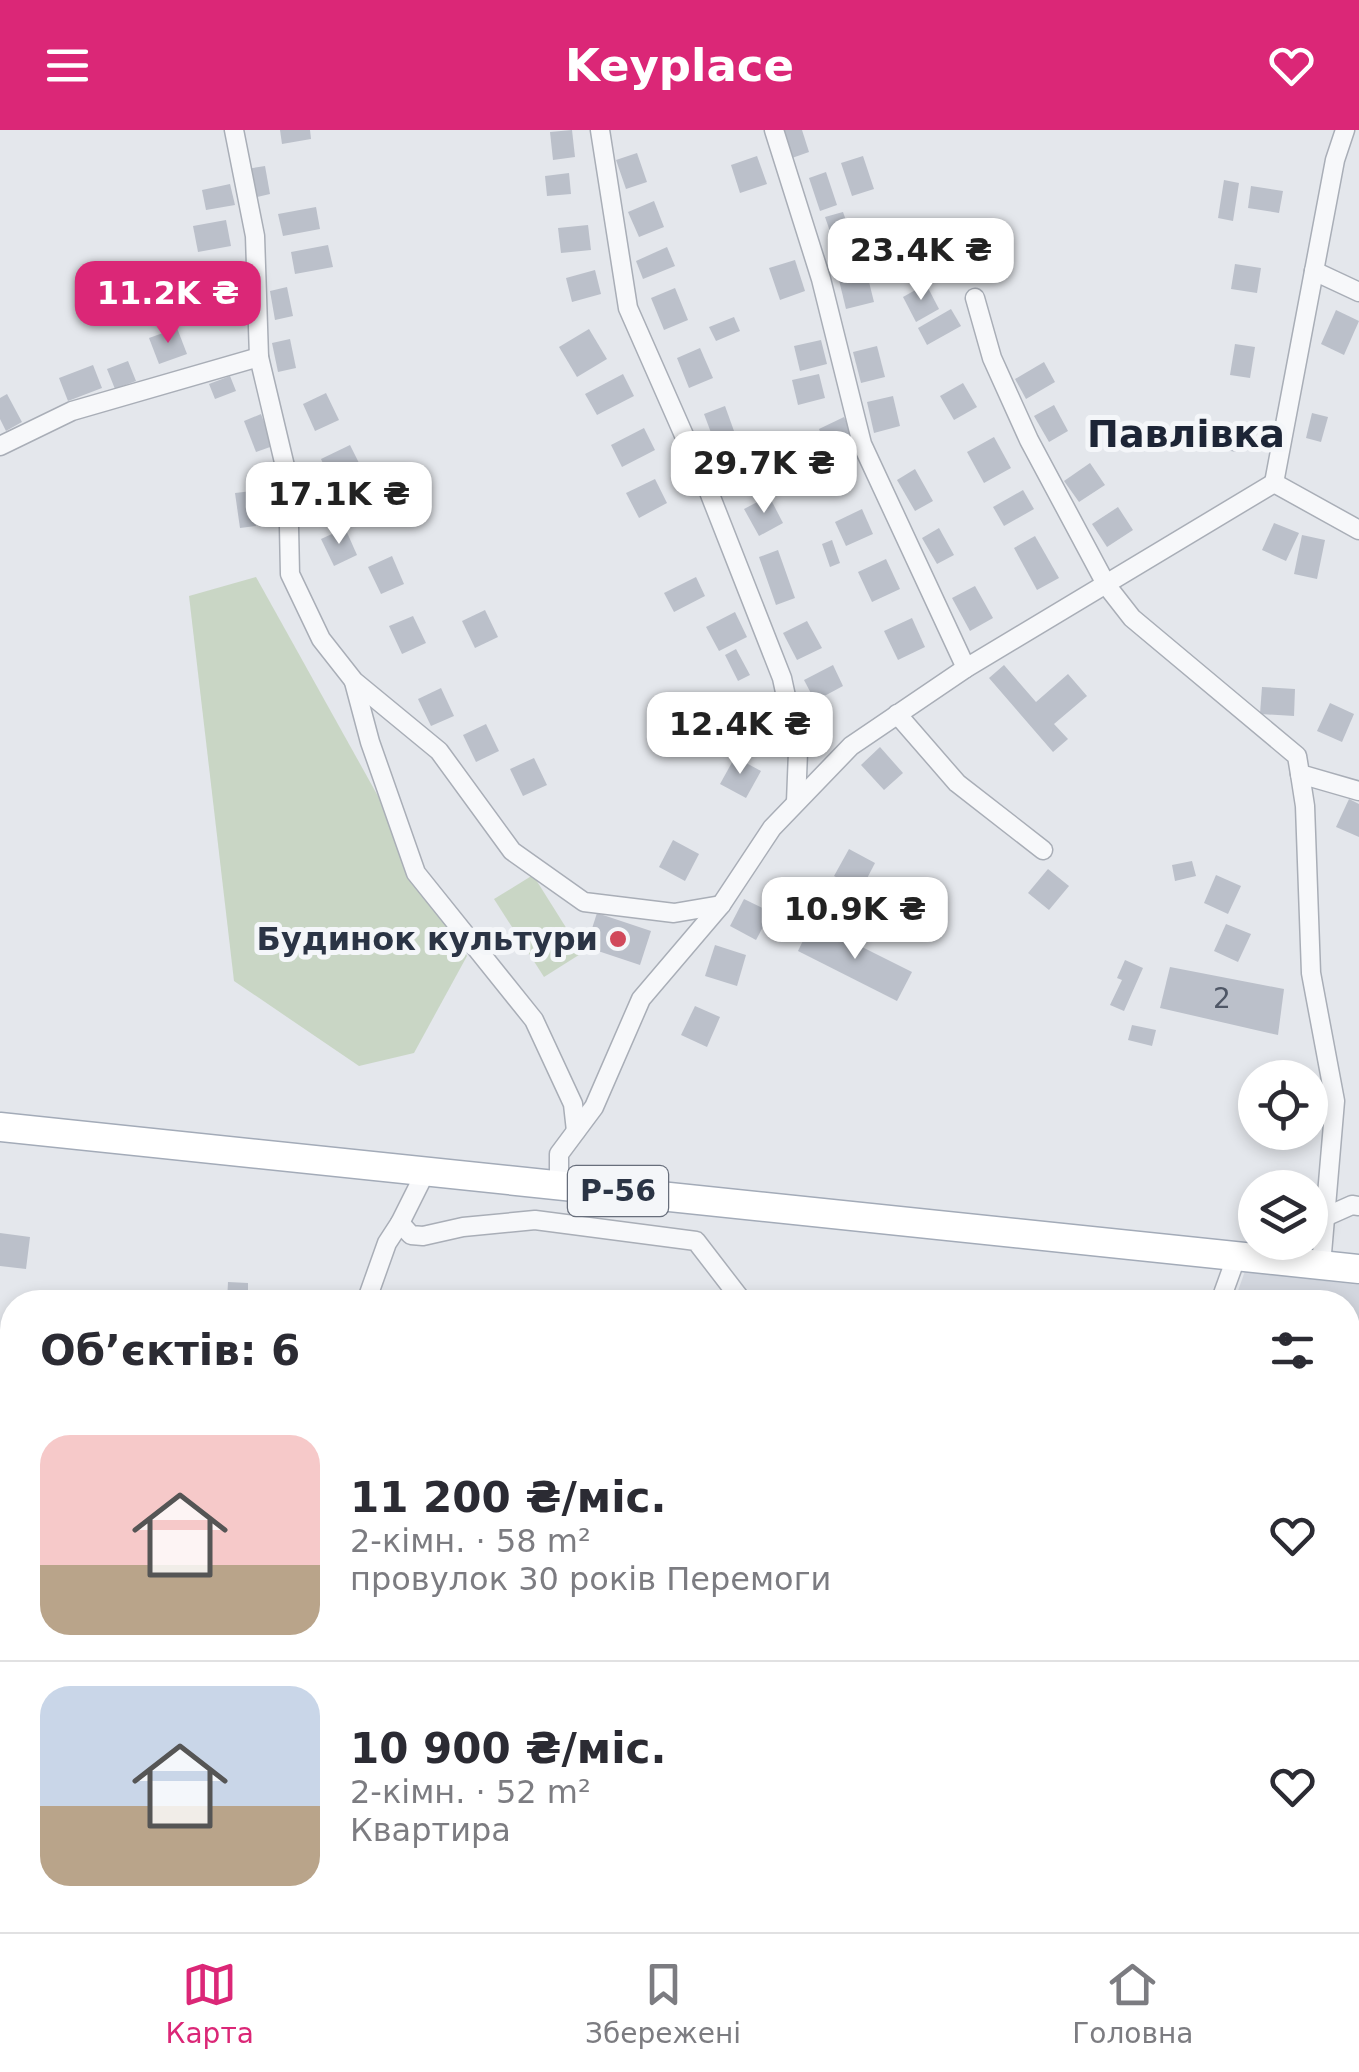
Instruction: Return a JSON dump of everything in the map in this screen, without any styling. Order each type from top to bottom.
[{"type":"main road","name":"Р-56","points":[[0,1127],[1359,1269]]},
{"type":"street","points":[[234,130],[255,236],[259,356],[288,479],[290,574],[321,640],[354,681],[439,751],[512,851],[584,902],[674,913],[721,905]]},
{"type":"street","points":[[600,130],[628,308],[709,492],[782,678],[798,752],[796,802]]},
{"type":"street","points":[[774,130],[821,279],[862,444],[966,668]]},
{"type":"street","points":[[559,1185],[559,1154],[594,1107],[641,999],[721,905],[772,828],[851,746],[966,668],[1274,484],[1335,160],[1345,130]]},
{"type":"street","points":[[1314,271],[1359,292]]},
{"type":"street","points":[[975,298],[992,358],[1007,391],[1107,586],[1132,618],[1297,756],[1305,806],[1312,973],[1335,1101],[1328,1183]]},
{"type":"street","points":[[0,446],[72,411],[259,356]]},
{"type":"street","points":[[1274,484],[1359,530]]},
{"type":"street","points":[[354,681],[370,742],[416,873],[534,1020],[573,1104],[576,1131]]},
{"type":"street","points":[[897,714],[957,783],[1043,850]]},
{"type":"street","points":[[1300,774],[1359,791]]},
{"type":"street","points":[[370,1290],[387,1244],[426,1171]]},
{"type":"street","points":[[1328,1217],[1352,1205],[1359,1206]]},
{"type":"street","points":[[400,1223],[411,1235],[423,1236],[464,1227],[534,1220],[696,1241],[733,1290]]},
{"type":"street","points":[[1224,1290],[1237,1255]]},
{"type":"street","points":[[1321,1260],[1321,1265]]},
{"type":"shaded area","points":[[1245,1271],[1359,1285],[1359,1290],[1238,1290]]},
{"type":"green space","points":[[256,577],[467,956],[414,1053],[359,1066],[234,981],[189,596]]},
{"type":"green space","points":[[533,875],[582,953],[544,977],[494,899]]},
{"type":"building","points":[[280,130],[310,130],[311,139],[282,144]]},
{"type":"building","points":[[572,130],[575,157],[553,160],[550,132]]},
{"type":"building","points":[[783,130],[802,130],[809,152],[792,158]]},
{"type":"building","points":[[637,153],[647,182],[626,189],[616,160]]},
{"type":"building","points":[[757,156],[767,184],[740,193],[731,165]]},
{"type":"building","points":[[863,156],[874,189],[852,196],[841,163]]},
{"type":"building","points":[[265,166],[270,194],[253,198],[247,169]]},
{"type":"building","points":[[826,172],[837,205],[820,211],[809,178]]},
{"type":"building","points":[[569,173],[571,194],[547,196],[545,176]]},
{"type":"building","points":[[1224,180],[1239,183],[1233,221],[1218,218]]},
{"type":"building","points":[[230,184],[235,205],[206,210],[202,190]]},
{"type":"building","points":[[1251,186],[1283,191],[1279,213],[1248,208]]},
{"type":"building","points":[[654,201],[664,227],[639,237],[628,212]]},
{"type":"building","points":[[316,207],[320,229],[283,236],[278,214]]},
{"type":"building","points":[[843,212],[854,243],[836,249],[825,217]]},
{"type":"building","points":[[226,220],[231,246],[198,252],[193,226]]},
{"type":"building","points":[[889,222],[899,252],[881,257],[872,228]]},
{"type":"building","points":[[588,225],[591,250],[561,253],[558,228]]},
{"type":"building","points":[[328,245],[333,267],[295,274],[291,252]]},
{"type":"building","points":[[667,247],[675,266],[643,279],[636,261]]},
{"type":"building","points":[[795,260],[805,291],[780,300],[769,268]]},
{"type":"building","points":[[1235,264],[1261,268],[1257,293],[1231,289]]},
{"type":"building","points":[[595,270],[601,294],[572,302],[566,278]]},
{"type":"building","points":[[866,270],[874,302],[846,309],[838,276]]},
{"type":"building","points":[[926,284],[939,309],[916,322],[903,297]]},
{"type":"building","points":[[287,287],[293,316],[275,320],[270,291]]},
{"type":"building","points":[[675,288],[688,320],[664,330],[651,298]]},
{"type":"building","points":[[951,309],[961,326],[927,345],[918,328]]},
{"type":"building","points":[[1336,310],[1359,321],[1344,355],[1321,344]]},
{"type":"building","points":[[734,317],[740,331],[716,341],[709,327]]},
{"type":"building","points":[[177,328],[187,354],[159,364],[149,338]]},
{"type":"building","points":[[589,329],[607,359],[577,377],[559,347]]},
{"type":"building","points":[[290,339],[296,368],[278,372],[272,343]]},
{"type":"building","points":[[821,340],[827,364],[800,371],[794,346]]},
{"type":"building","points":[[1235,344],[1255,347],[1250,378],[1230,375]]},
{"type":"building","points":[[877,346],[885,377],[861,383],[853,352]]},
{"type":"building","points":[[700,348],[713,378],[689,388],[677,358]]},
{"type":"building","points":[[128,361],[136,381],[115,389],[107,369]]},
{"type":"building","points":[[1044,362],[1055,382],[1026,399],[1015,379]]},
{"type":"building","points":[[93,365],[102,388],[68,401],[59,378]]},
{"type":"building","points":[[623,374],[634,396],[597,415],[585,394]]},
{"type":"building","points":[[819,374],[825,398],[798,405],[792,380]]},
{"type":"building","points":[[230,376],[236,391],[215,399],[209,384]]},
{"type":"building","points":[[963,383],[977,407],[954,420],[940,396]]},
{"type":"building","points":[[326,393],[339,420],[315,431],[303,404]]},
{"type":"building","points":[[7,394],[22,422],[6,431],[0,419],[0,398]]},
{"type":"building","points":[[893,396],[900,426],[874,433],[867,402]]},
{"type":"building","points":[[1054,405],[1068,431],[1049,442],[1034,416]]},
{"type":"building","points":[[725,406],[734,431],[713,438],[704,414]]},
{"type":"building","points":[[1312,413],[1328,417],[1321,442],[1306,438]]},
{"type":"building","points":[[261,414],[273,446],[256,452],[244,421]]},
{"type":"building","points":[[844,417],[852,434],[826,446],[819,429]]},
{"type":"building","points":[[1214,421],[1241,425],[1236,452],[1209,447]]},
{"type":"building","points":[[644,428],[655,450],[622,467],[611,445]]},
{"type":"building","points":[[994,437],[1011,468],[984,483],[967,452]]},
{"type":"building","points":[[736,438],[751,480],[730,487],[716,445]]},
{"type":"building","points":[[350,445],[362,469],[332,483],[321,459]]},
{"type":"building","points":[[842,461],[850,478],[825,490],[817,473]]},
{"type":"building","points":[[1090,463],[1105,485],[1079,502],[1064,481]]},
{"type":"building","points":[[778,465],[784,482],[764,489],[758,472]]},
{"type":"building","points":[[915,469],[933,501],[915,511],[897,480]]},
{"type":"building","points":[[655,479],[667,503],[639,518],[626,493]]},
{"type":"building","points":[[374,483],[387,510],[363,521],[351,494]]},
{"type":"building","points":[[1023,490],[1034,509],[1004,526],[993,507]]},
{"type":"building","points":[[252,491],[256,526],[240,528],[235,493]]},
{"type":"building","points":[[769,496],[783,523],[759,536],[744,509]]},
{"type":"building","points":[[1118,507],[1133,530],[1107,547],[1092,524]]},
{"type":"building","points":[[862,509],[873,534],[846,546],[835,522]]},
{"type":"building","points":[[1274,523],[1299,533],[1286,561],[1262,550]]},
{"type":"building","points":[[345,528],[357,555],[334,566],[321,539]]},
{"type":"building","points":[[939,528],[954,555],[937,564],[922,538]]},
{"type":"building","points":[[1302,535],[1325,540],[1317,579],[1294,574]]},
{"type":"building","points":[[1035,536],[1059,578],[1037,590],[1014,548]]},
{"type":"building","points":[[832,540],[840,563],[830,567],[822,544]]},
{"type":"building","points":[[778,550],[795,598],[776,605],[759,557]]},
{"type":"building","points":[[392,556],[404,584],[381,594],[368,567]]},
{"type":"building","points":[[886,559],[900,589],[872,602],[858,572]]},
{"type":"building","points":[[696,577],[705,596],[674,612],[664,593]]},
{"type":"building","points":[[975,586],[993,618],[970,631],[952,598]]},
{"type":"building","points":[[485,610],[498,637],[475,648],[462,621]]},
{"type":"building","points":[[735,612],[747,637],[719,651],[706,627]]},
{"type":"building","points":[[413,616],[426,643],[402,654],[389,626]]},
{"type":"building","points":[[912,618],[925,647],[898,660],[884,631]]},
{"type":"building","points":[[807,621],[822,648],[797,660],[783,633]]},
{"type":"building","points":[[736,649],[750,675],[738,681],[725,655]]},
{"type":"building","points":[[833,665],[843,686],[815,701],[804,680]]},
{"type":"building","points":[[1004,665],[1036,702],[1068,674],[1087,696],[1054,724],[1068,739],[1053,752],[989,678]]},
{"type":"building","points":[[1262,687],[1295,689],[1294,716],[1260,714]]},
{"type":"building","points":[[441,688],[454,716],[431,726],[418,699]]},
{"type":"building","points":[[761,695],[774,719],[746,734],[733,710]]},
{"type":"building","points":[[1330,703],[1354,714],[1342,742],[1317,731]]},
{"type":"building","points":[[486,724],[499,751],[476,762],[463,735]]},
{"type":"building","points":[[880,747],[903,773],[884,790],[861,765]]},
{"type":"building","points":[[735,757],[761,771],[746,798],[720,784]]},
{"type":"building","points":[[534,758],[547,785],[523,796],[510,769]]},
{"type":"building","points":[[1349,799],[1359,804],[1359,837],[1336,827]]},
{"type":"building","points":[[673,840],[699,854],[685,881],[659,867]]},
{"type":"building","points":[[849,849],[875,863],[861,890],[834,876]]},
{"type":"building","points":[[1192,861],[1196,876],[1175,881],[1172,865]]},
{"type":"building","points":[[1048,869],[1069,886],[1049,910],[1028,893]]},
{"type":"building","points":[[1216,875],[1241,886],[1228,914],[1204,903]]},
{"type":"building","points":[[744,899],[771,912],[756,940],[730,926]]},
{"type":"building","name":"Будинок культури","points":[[597,913],[651,931],[640,965],[586,947]]},
{"type":"building","points":[[812,922],[912,972],[897,1001],[798,951]]},
{"type":"building","points":[[1226,924],[1251,934],[1238,962],[1214,951]]},
{"type":"building","points":[[715,945],[746,955],[737,986],[705,976]]},
{"type":"building","points":[[1125,960],[1143,968],[1124,1011],[1110,1005],[1122,980],[1117,978]]},
{"type":"building","points":[[1170,967],[1284,989],[1278,1035],[1160,1008]]},
{"type":"building","points":[[695,1006],[720,1017],[707,1047],[681,1035]]},
{"type":"building","points":[[1132,1025],[1156,1030],[1152,1046],[1128,1040]]},
{"type":"building","points":[[0,1233],[30,1237],[26,1269],[0,1266]]},
{"type":"building","points":[[228,1282],[248,1283],[248,1290],[228,1290]]},
{"type":"place","name":"Будинок культури","points":[[618,939]]},
{"type":"district","name":"Павлівка","points":[[1186,434]]}]
